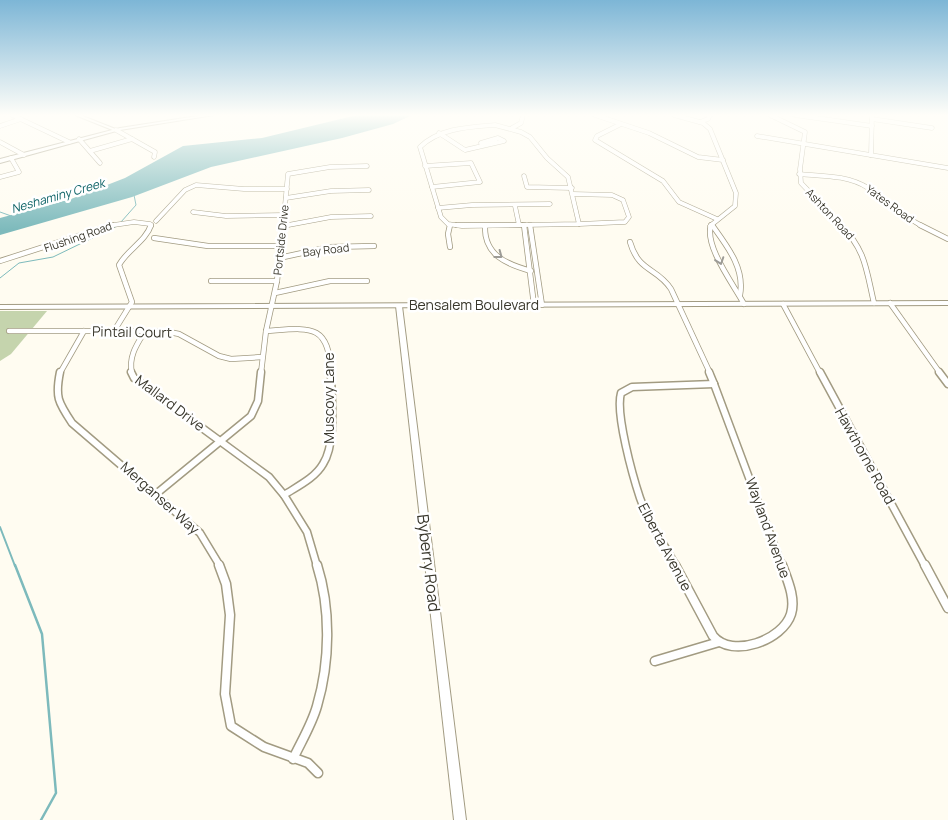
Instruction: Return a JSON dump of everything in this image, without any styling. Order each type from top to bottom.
[{"type":"main road","points":[[0,161],[30,153]]},
{"type":"main road","name":"Bensalem Boulevard","points":[[0,307],[948,303]]},
{"type":"street","points":[[92,153],[100,163]]},
{"type":"street","points":[[421,153],[442,220],[450,225],[621,224],[630,217],[625,203],[616,196],[573,194]]},
{"type":"street","points":[[543,153],[563,172],[572,188],[579,225]]},
{"type":"street","points":[[617,153],[664,181],[679,202],[718,219]]},
{"type":"street","points":[[689,153],[698,158],[722,160]]},
{"type":"street","points":[[720,153],[738,198],[735,206],[709,228],[710,238],[727,277],[744,304]]},
{"type":"street","name":"Ashton Road","points":[[802,153],[799,174],[801,183],[853,238],[863,254],[874,303]]},
{"type":"street","points":[[860,153],[948,168]]},
{"type":"street","points":[[0,177],[19,172],[11,158]]},
{"type":"street","points":[[425,166],[471,163],[480,182],[432,187]]},
{"type":"street","name":"Portside Drive","points":[[272,306],[277,280],[288,174],[330,167],[367,166]]},
{"type":"street","name":"Yates Road","points":[[799,174],[835,177],[863,185],[901,215],[948,239]]},
{"type":"street","points":[[524,176],[525,185],[530,187],[572,188]]},
{"type":"street","points":[[156,221],[185,190],[196,185],[244,189],[287,189]]},
{"type":"street","points":[[286,198],[331,190],[369,190]]},
{"type":"street","points":[[438,208],[472,205],[515,206],[550,204]]},
{"type":"street","points":[[515,206],[522,225],[538,305]]},
{"type":"street","points":[[193,212],[226,216],[284,215]]},
{"type":"street","points":[[283,226],[331,217],[371,216]]},
{"type":"street","name":"Flushing Road","points":[[0,261],[22,256],[115,224],[145,223],[151,226],[148,232],[121,259],[119,265],[132,302],[130,306]]},
{"type":"street","points":[[450,225],[448,234],[450,247]]},
{"type":"street","points":[[530,225],[538,305]]},
{"type":"street","points":[[712,225],[728,246],[741,274],[740,295]]},
{"type":"street","points":[[485,226],[484,240],[486,245],[511,264],[531,271]]},
{"type":"street","points":[[154,238],[208,246],[281,246]]},
{"type":"street","name":"Wayland Avenue","points":[[630,242],[634,256],[641,264],[668,283],[715,384],[788,583],[792,605],[788,622],[772,635],[734,646],[719,642],[655,660]]},
{"type":"street","name":"Bay Road","points":[[279,258],[330,247],[374,246]]},
{"type":"street","points":[[211,281],[277,280]]},
{"type":"street","points":[[275,293],[330,282],[367,281]]},
{"type":"street","points":[[890,303],[948,384]]},
{"type":"street","name":"Hawthorne Road","points":[[783,304],[948,608]]},
{"type":"street","points":[[114,331],[130,306]]},
{"type":"street","points":[[222,442],[245,422],[255,408],[266,331],[272,306]]},
{"type":"street","name":"Byberry Road","points":[[399,306],[460,820]]},
{"type":"street","name":"Pintail Court","points":[[84,331],[166,330],[182,334],[225,359],[239,360],[262,357]]},
{"type":"street","points":[[10,331],[84,331]]},
{"type":"street","name":"Merganser Way","points":[[84,331],[67,357],[58,378],[57,397],[61,410],[72,423],[200,533],[212,550],[222,570],[230,615],[230,653],[225,694],[231,726],[264,747],[308,763],[318,773]]},
{"type":"street","name":"Mallard Drive","points":[[145,331],[130,359],[130,368],[134,378],[264,472],[284,495],[306,532],[315,555],[322,581],[326,631],[326,666],[321,696],[293,759]]},
{"type":"street","name":"Muscovy Lane","points":[[266,331],[312,331],[325,338],[330,351],[330,435],[328,456],[318,471],[284,495]]},
{"type":"street","name":"Elberta Avenue","points":[[715,384],[638,385],[621,393],[619,400],[622,425],[640,499],[710,631],[719,642]]},
{"type":"street","name":"Mallard Drive","points":[[156,494],[222,442]]},
{"type":"green space","points":[[0,311],[47,311],[11,354],[0,361]]},
{"type":"water","points":[[170,153],[273,153],[211,167],[132,197],[0,235],[0,218],[71,199],[125,178]]},
{"type":"waterway","points":[[121,222],[136,205],[134,195]]},
{"type":"waterway","name":"Neshaminy Creek","points":[[0,212],[14,217]]},
{"type":"waterway","points":[[0,278],[19,263],[53,257],[117,226]]},
{"type":"waterway","points":[[0,527],[15,566]]},
{"type":"waterway","points":[[15,565],[42,634],[56,793],[41,820]]}]
